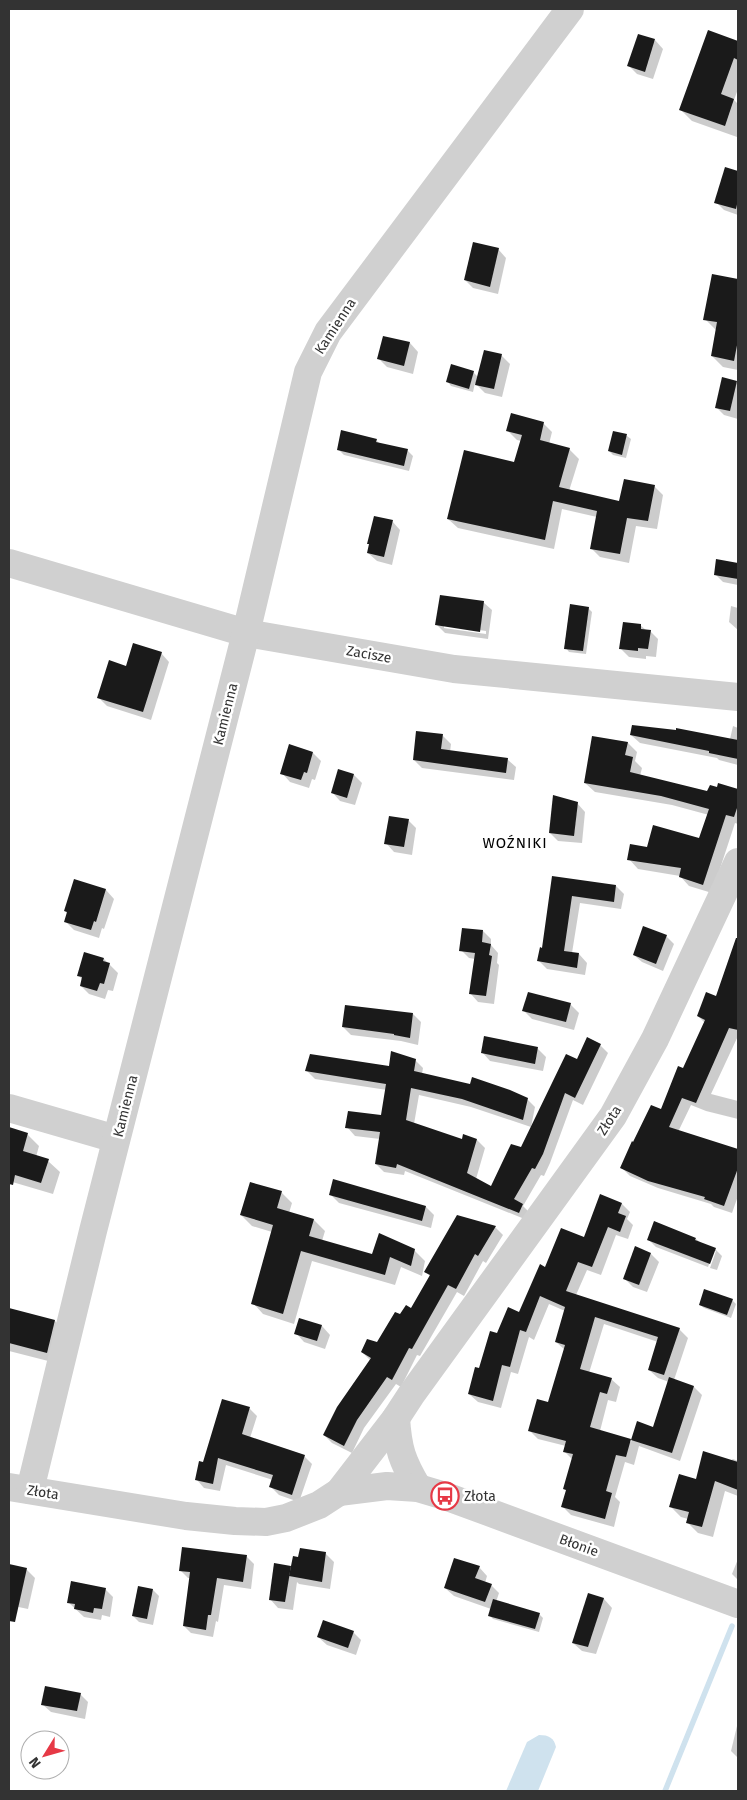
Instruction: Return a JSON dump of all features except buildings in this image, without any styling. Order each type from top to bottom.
[{"type":"street","name":"Kamienna","points":[[19,1489],[116,1139],[246,633],[308,372],[328,332],[570,9]]},
{"type":"street","name":"Zacisze","points":[[9,563],[246,633],[454,669],[738,697]]},
{"type":"street","name":"Złota","points":[[19,1489],[235,1522],[266,1522],[286,1518],[319,1505],[338,1492],[396,1418],[613,1116],[655,1039],[738,862]]},
{"type":"street","points":[[9,1108],[116,1139]]},
{"type":"street","points":[[396,1418],[398,1446],[407,1470],[418,1488]]},
{"type":"street","name":"Błonie","points":[[338,1492],[387,1486],[418,1488],[445,1496],[738,1604]]},
{"type":"water","points":[[539,1735],[550,1738],[554,1741],[556,1747],[538,1791],[506,1791],[527,1742]]},
{"type":"waterway","points":[[665,1791],[732,1626]]},
{"type":"place","name":"Złota","points":[[445,1496]]},
{"type":"district","name":"WOŹNIKI","points":[[515,843]]}]
